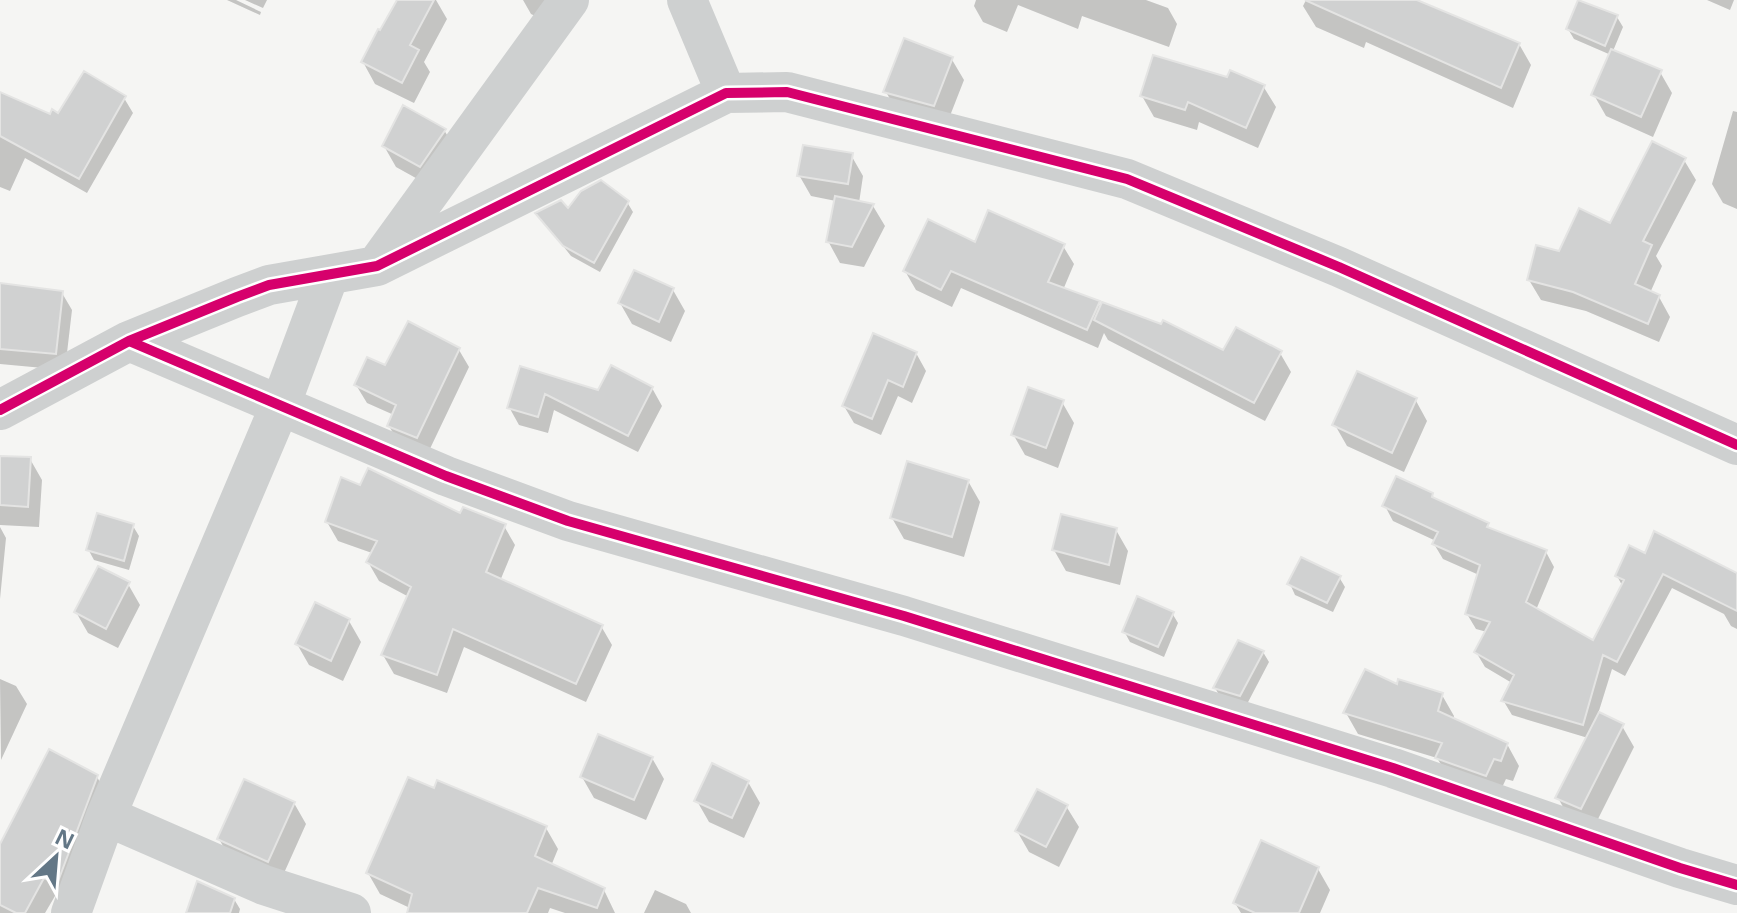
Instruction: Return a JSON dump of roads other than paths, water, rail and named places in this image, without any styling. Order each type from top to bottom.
[{"type":"street","points":[[377,266],[569,0]]},
{"type":"street","points":[[687,0],[726,93]]},
{"type":"street","points":[[0,410],[129,341],[269,285],[377,266],[726,93],[787,92],[1127,179],[1339,267],[1737,445]]},
{"type":"street","points":[[71,913],[106,816],[280,406],[329,275]]},
{"type":"street","points":[[129,341],[446,476],[568,521],[934,625],[1378,763],[1737,885]]},
{"type":"street","points":[[106,816],[264,885],[351,913]]}]
